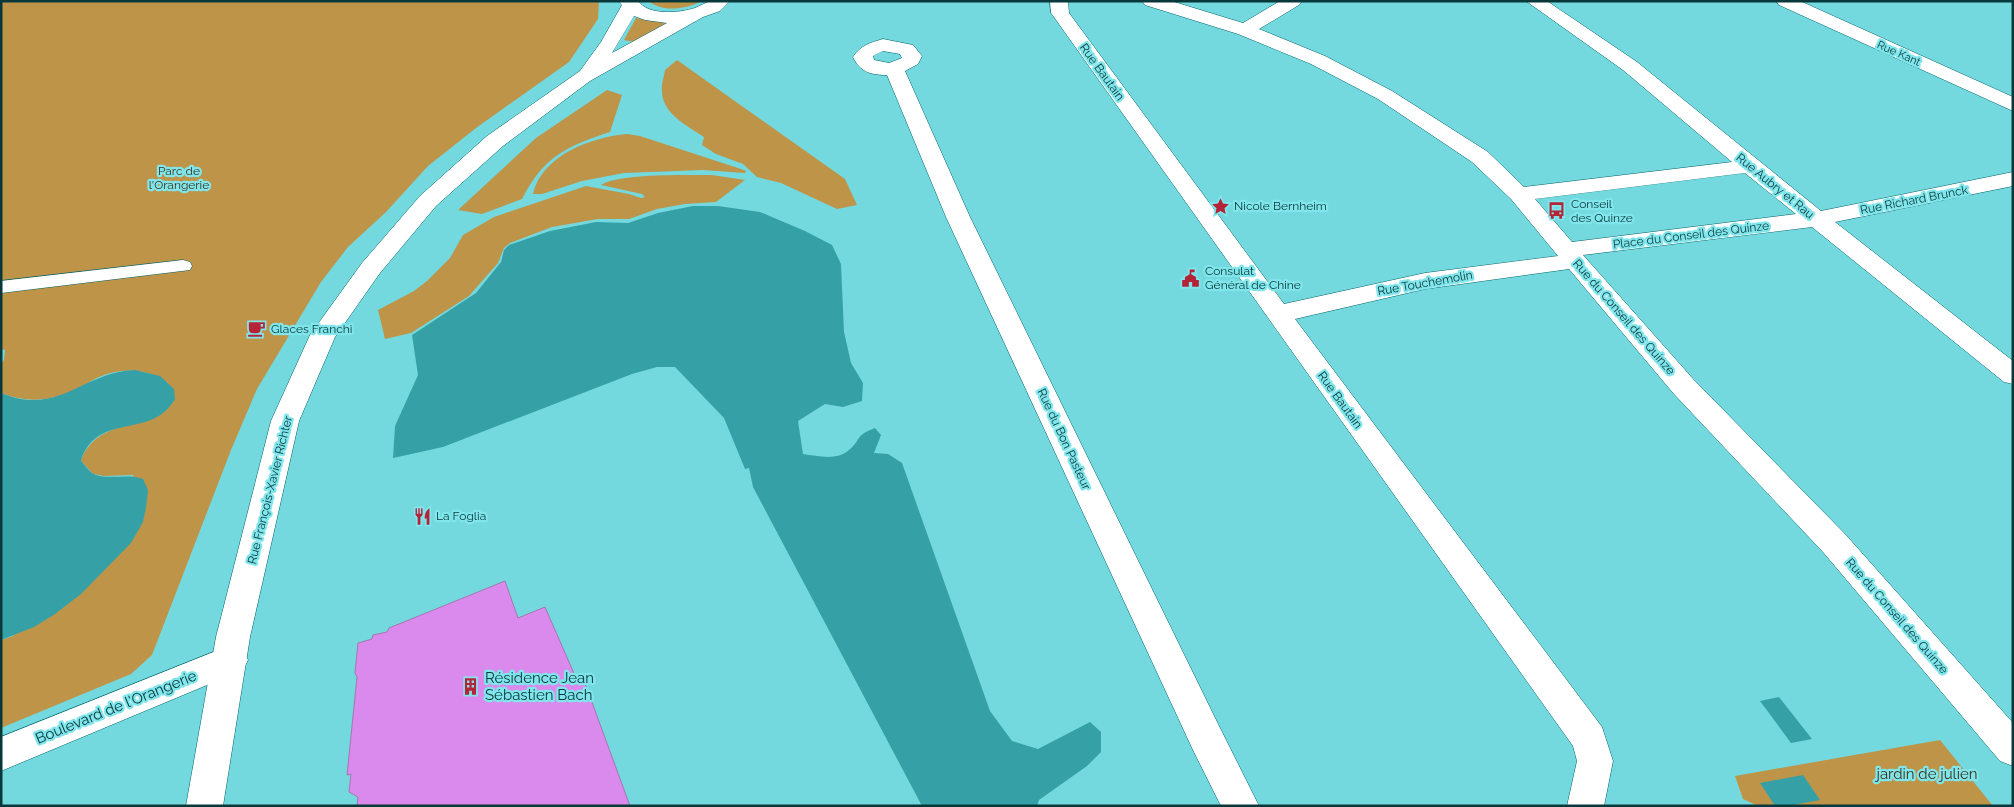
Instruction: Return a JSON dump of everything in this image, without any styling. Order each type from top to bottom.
[{"type":"street","name":"Rue Bautain","points":[[1058,1],[1060,13],[1588,739],[1595,761],[1585,806]]},
{"type":"street","name":"Rue du Conseil des Quinze","points":[[1151,1],[1245,30],[1318,60],[1385,95],[1480,157],[1519,194],[1570,256],[1684,387],[1834,543],[2013,749]]},
{"type":"street","points":[[1245,30],[1293,1]]},
{"type":"street","name":"Rue Aubry et Rau","points":[[1535,1],[1630,66],[1750,166],[2013,375]]},
{"type":"street","name":"Rue Kant","points":[[1785,1],[2013,105]]},
{"type":"street","points":[[629,4],[641,14],[667,18],[696,14],[724,2]]},
{"type":"street","name":"Rue François-Xavier Richter","points":[[583,77],[609,44],[629,4]]},
{"type":"street","name":"Rue François-Xavier Richter","points":[[204,806],[231,660],[233,637],[285,421],[323,334],[371,268],[428,201],[495,141],[583,77],[696,14]]},
{"type":"street","name":"Rue du Bon Pasteur","points":[[894,69],[962,225],[1206,738],[1241,806]]},
{"type":"street","points":[[1519,194],[1750,166]]},
{"type":"street","name":"Rue Richard Brunck","points":[[1816,219],[2013,179]]},
{"type":"street","name":"Place du Conseil des Quinze","points":[[1570,256],[1816,219]]},
{"type":"street","name":"Rue Touchemolin","points":[[1278,314],[1425,281],[1570,256]]},
{"type":"street","points":[[1,287],[183,266]]},
{"type":"street","name":"Boulevard de l'Orangerie","points":[[1,754],[231,660]]},
{"type":"green space","name":"Parc de l'Orangerie","points":[[1,1],[599,1],[598,19],[569,62],[476,128],[428,166],[386,212],[348,247],[321,282],[257,389],[231,450],[152,655],[131,674],[1,728],[1,640],[13,636],[134,475],[104,476],[93,474],[81,461],[85,452],[96,439],[104,434],[138,423],[168,383],[152,374],[125,371],[107,374],[72,391],[51,398],[34,400],[1,393],[1,365],[4,360],[5,350],[1,349]]},
{"type":"green space","points":[[649,1],[702,1],[682,8],[668,8],[654,5]]},
{"type":"green space","points":[[636,18],[668,23],[634,42],[624,40]]},
{"type":"green space","points":[[677,60],[845,179],[857,205],[837,209],[781,183],[757,177],[743,164],[716,154],[702,145],[704,137],[671,113],[663,99],[662,86],[665,70]]},
{"type":"green space","points":[[607,90],[622,95],[610,132],[581,142],[558,155],[539,173],[522,199],[482,214],[458,210],[536,138]]},
{"type":"green space","points":[[627,134],[640,136],[746,171],[745,173],[703,170],[624,173],[582,181],[542,194],[533,194],[538,180],[547,169],[570,150],[599,139]]},
{"type":"green space","points":[[712,175],[745,180],[716,202],[685,204],[657,209],[629,219],[598,219],[552,227],[510,243],[504,248],[498,263],[469,296],[411,333],[385,339],[378,310],[414,291],[427,281],[450,258],[463,235],[494,217],[586,186],[641,198],[645,197],[642,194],[601,185],[622,178]]},
{"type":"green space","name":"jardin de julien","points":[[1940,740],[1993,806],[1758,806],[1743,799],[1735,776]]},
{"type":"water","points":[[693,206],[718,206],[760,212],[832,245],[841,264],[844,332],[851,363],[863,383],[862,401],[843,407],[825,404],[798,421],[803,454],[827,457],[839,456],[849,450],[864,433],[875,428],[881,435],[874,453],[888,454],[902,463],[990,711],[1012,741],[1038,749],[1090,722],[1101,732],[1101,752],[1087,766],[1039,800],[1037,806],[922,806],[753,487],[749,468],[745,469],[724,418],[675,367],[657,367],[632,374],[443,447],[393,458],[395,426],[418,375],[412,335],[476,293],[501,262],[504,250],[509,245],[550,231],[596,222],[628,223],[658,213]]},
{"type":"water","points":[[135,370],[160,376],[174,389],[175,399],[166,410],[155,418],[103,434],[87,448],[81,461],[91,472],[97,475],[143,479],[148,490],[143,522],[131,543],[81,594],[34,627],[1,640],[1,393],[21,399],[39,400],[55,397],[116,373]]},
{"type":"water","points":[[1779,697],[1812,739],[1791,743],[1760,701]]},
{"type":"water","points":[[1803,775],[1820,800],[1788,806],[1775,806],[1760,783]]},
{"type":"building","name":"Résidence Jean Sébastien Bach","points":[[505,581],[518,618],[545,607],[576,678],[582,675],[630,806],[357,806],[358,797],[349,792],[351,774],[347,775],[357,677],[355,673],[358,643],[372,639],[373,635],[387,632],[389,628]]},
{"type":"place","name":"Nicole Bernheim","points":[[1220,206]]},
{"type":"place","name":"Conseil des Quinze","points":[[1557,211]]},
{"type":"place","name":"Consulat Général de Chine","points":[[1191,278]]},
{"type":"place","name":"Glaces Franchi","points":[[257,329]]},
{"type":"place","name":"La Foglia","points":[[422,516]]},
{"type":"place","name":"Résidence Jean Sébastien Bach","points":[[471,687]]}]
